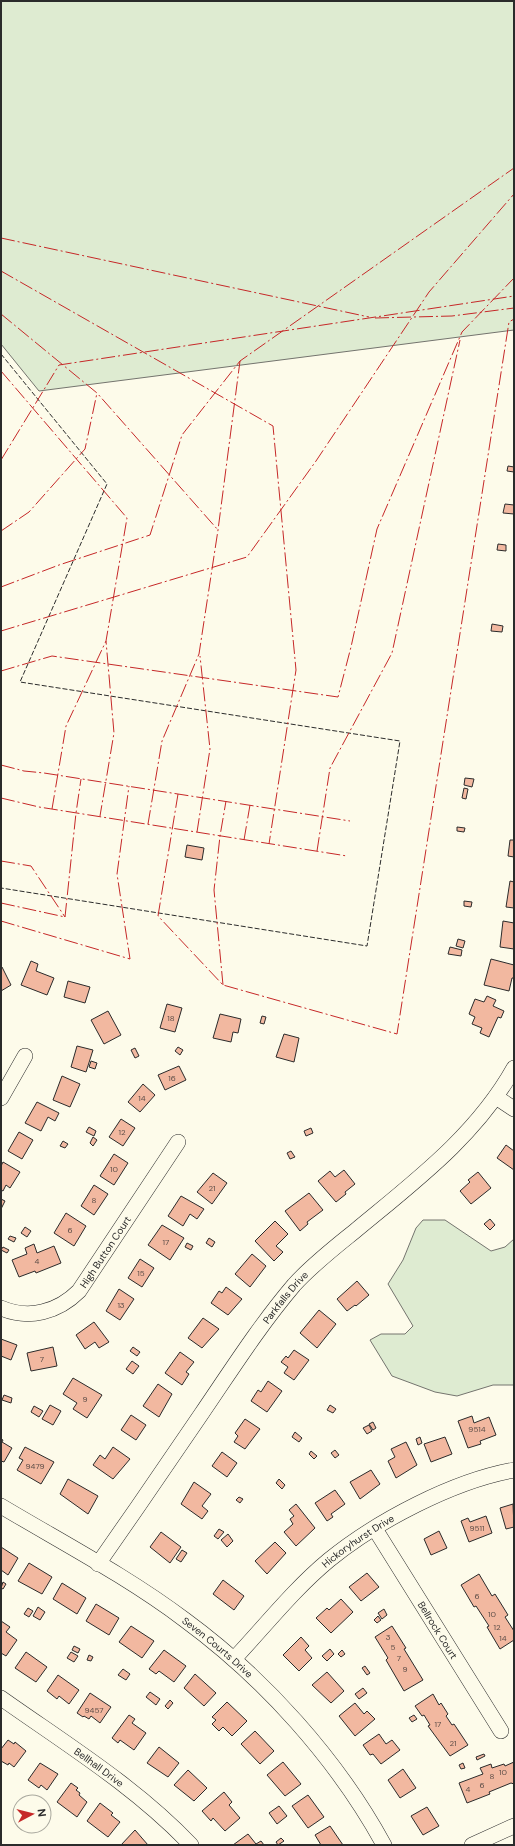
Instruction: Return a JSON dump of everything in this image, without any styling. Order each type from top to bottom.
[{"type":"street","points":[[1,1098],[25,1056]]},
{"type":"street","name":"Parkfalls Drive","points":[[98,1564],[256,1332],[290,1290],[315,1264],[444,1156],[474,1126],[496,1097],[514,1068]]},
{"type":"street","points":[[496,1097],[514,1108]]},
{"type":"street","name":"High Button Court","points":[[1,1308],[15,1313],[38,1313],[56,1308],[73,1298],[80,1291],[178,1142]]},
{"type":"street","name":"Hickoryhurst Drive","points":[[234,1659],[300,1588],[329,1560],[389,1519],[450,1490],[482,1478],[514,1470]]},
{"type":"street","name":"Seven Courts Drive","points":[[1,1506],[148,1594],[186,1620],[234,1659],[273,1697],[321,1753],[358,1802],[384,1845]]},
{"type":"street","name":"Bellrock Court","points":[[375,1529],[501,1731]]},
{"type":"street","name":"Bellhall Drive","points":[[1,1698],[126,1786],[166,1821],[190,1845]]},
{"type":"street","points":[[472,1845],[514,1826]]},
{"type":"green space","points":[[1,1],[514,1],[514,330],[39,391],[1,344]]},
{"type":"green space","points":[[423,1220],[445,1220],[491,1251],[505,1247],[514,1239],[514,1385],[493,1385],[457,1396],[435,1392],[392,1376],[370,1340],[381,1334],[405,1334],[413,1326],[388,1284],[403,1260],[416,1228]]},
{"type":"building","points":[[508,466],[514,467],[514,472],[507,471]]},
{"type":"building","points":[[505,504],[514,505],[514,514],[503,513]]},
{"type":"building","points":[[498,544],[506,545],[506,551],[497,550]]},
{"type":"building","points":[[492,624],[503,626],[502,632],[491,631]]},
{"type":"building","points":[[465,778],[474,779],[472,787],[464,785]]},
{"type":"building","points":[[464,788],[468,789],[466,799],[462,798]]},
{"type":"building","points":[[457,827],[465,828],[464,832],[457,831]]},
{"type":"building","points":[[510,840],[514,840],[514,857],[508,856]]},
{"type":"building","points":[[187,845],[204,848],[202,860],[185,857]]},
{"type":"building","points":[[510,881],[514,882],[514,908],[506,907]]},
{"type":"building","points":[[464,901],[472,902],[471,907],[464,906]]},
{"type":"building","points":[[503,921],[514,923],[514,949],[500,947]]},
{"type":"building","points":[[458,939],[465,941],[463,948],[456,946]]},
{"type":"building","points":[[450,947],[462,950],[461,956],[448,954]]},
{"type":"building","points":[[491,959],[514,965],[514,978],[512,978],[509,991],[484,985]]},
{"type":"building","points":[[31,961],[38,964],[36,971],[54,978],[47,995],[21,985]]},
{"type":"building","points":[[2,967],[11,985],[1,991],[1,968]]},
{"type":"building","points":[[68,981],[90,987],[85,1003],[64,997]]},
{"type":"building","points":[[487,996],[496,1000],[493,1006],[504,1011],[501,1018],[498,1017],[489,1037],[480,1033],[482,1028],[472,1024],[475,1017],[469,1014],[475,999],[484,1002]]},
{"type":"building","points":[[167,1004],[182,1008],[175,1032],[160,1028]]},
{"type":"building","points":[[108,1011],[121,1035],[104,1044],[91,1020]]},
{"type":"building","points":[[220,1014],[241,1019],[238,1033],[233,1032],[231,1042],[213,1038]]},
{"type":"building","points":[[262,1016],[266,1017],[264,1024],[260,1023]]},
{"type":"building","points":[[284,1034],[299,1038],[294,1062],[276,1057]]},
{"type":"building","points":[[77,1046],[93,1050],[86,1072],[71,1067]]},
{"type":"building","points":[[178,1047],[183,1050],[180,1055],[175,1051]]},
{"type":"building","points":[[135,1048],[139,1056],[135,1058],[131,1050]]},
{"type":"building","points":[[91,1061],[97,1063],[95,1069],[89,1067]]},
{"type":"building","points":[[179,1066],[186,1080],[165,1090],[158,1075]]},
{"type":"building","points":[[62,1076],[80,1084],[70,1107],[53,1100]]},
{"type":"building","points":[[143,1084],[155,1095],[140,1112],[128,1102]]},
{"type":"building","points":[[37,1102],[59,1113],[55,1121],[48,1117],[41,1131],[25,1123]]},
{"type":"building","points":[[121,1119],[135,1128],[123,1146],[109,1137]]},
{"type":"building","points":[[89,1127],[96,1131],[94,1136],[86,1132]]},
{"type":"building","points":[[311,1128],[313,1133],[306,1136],[304,1131]]},
{"type":"building","points":[[19,1132],[33,1140],[22,1159],[8,1151]]},
{"type":"building","points":[[93,1137],[97,1140],[93,1146],[90,1143]]},
{"type":"building","points":[[63,1141],[68,1144],[65,1148],[60,1146]]},
{"type":"building","points":[[506,1145],[514,1151],[514,1170],[497,1158]]},
{"type":"building","points":[[291,1151],[295,1157],[290,1159],[287,1153]]},
{"type":"building","points":[[114,1154],[128,1163],[114,1185],[100,1176]]},
{"type":"building","points":[[3,1162],[20,1172],[10,1188],[6,1185],[3,1191],[1,1190],[1,1166]]},
{"type":"building","points":[[344,1170],[355,1184],[336,1202],[318,1181],[330,1171],[335,1177]]},
{"type":"building","points":[[478,1172],[491,1188],[471,1204],[460,1191],[470,1182],[468,1180]]},
{"type":"building","points":[[213,1173],[227,1183],[212,1204],[197,1192]]},
{"type":"building","points":[[94,1185],[108,1194],[94,1215],[81,1206]]},
{"type":"building","points":[[309,1193],[323,1210],[307,1222],[308,1224],[300,1231],[285,1211]]},
{"type":"building","points":[[181,1196],[204,1209],[197,1219],[190,1214],[183,1226],[168,1216]]},
{"type":"building","points":[[1,1199],[5,1201],[1,1209]]},
{"type":"building","points":[[66,1213],[86,1226],[74,1246],[54,1233]]},
{"type":"building","points":[[490,1219],[495,1225],[490,1230],[484,1224]]},
{"type":"building","points":[[275,1221],[288,1234],[276,1246],[283,1252],[274,1261],[255,1241]]},
{"type":"building","points":[[162,1225],[184,1238],[170,1260],[148,1245]]},
{"type":"building","points":[[25,1227],[31,1231],[27,1237],[21,1233]]},
{"type":"building","points":[[10,1236],[16,1238],[14,1242],[8,1239]]},
{"type":"building","points":[[209,1238],[215,1242],[212,1247],[206,1243]]},
{"type":"building","points":[[187,1243],[193,1246],[191,1250],[185,1247]]},
{"type":"building","points":[[34,1244],[37,1253],[54,1246],[61,1263],[36,1273],[35,1271],[19,1277],[12,1260],[27,1254],[25,1248]]},
{"type":"building","points":[[3,1247],[9,1250],[7,1253],[1,1250]]},
{"type":"building","points":[[252,1254],[266,1266],[250,1287],[235,1274]]},
{"type":"building","points":[[140,1259],[154,1268],[142,1287],[128,1278]]},
{"type":"building","points":[[357,1281],[369,1295],[356,1306],[355,1305],[347,1311],[337,1299]]},
{"type":"building","points":[[226,1287],[242,1299],[228,1315],[211,1303],[219,1291],[222,1293]]},
{"type":"building","points":[[119,1289],[134,1299],[120,1320],[106,1311]]},
{"type":"building","points":[[319,1310],[336,1324],[317,1348],[300,1333]]},
{"type":"building","points":[[203,1318],[219,1329],[202,1348],[188,1338]]},
{"type":"building","points":[[94,1322],[109,1342],[99,1348],[95,1342],[85,1349],[76,1335]]},
{"type":"building","points":[[1,1339],[17,1345],[11,1360],[1,1356]]},
{"type":"building","points":[[53,1347],[57,1366],[31,1371],[27,1353]]},
{"type":"building","points":[[133,1347],[140,1352],[137,1356],[130,1351]]},
{"type":"building","points":[[294,1350],[309,1360],[294,1380],[284,1373],[288,1367],[281,1362],[286,1356],[288,1358]]},
{"type":"building","points":[[180,1352],[194,1362],[186,1372],[189,1374],[182,1385],[165,1373]]},
{"type":"building","points":[[132,1361],[139,1366],[133,1374],[126,1369]]},
{"type":"building","points":[[73,1378],[102,1395],[87,1418],[73,1409],[77,1403],[63,1394]]},
{"type":"building","points":[[268,1381],[282,1391],[267,1412],[251,1401],[258,1390],[261,1392]]},
{"type":"building","points":[[158,1384],[172,1394],[159,1417],[143,1406]]},
{"type":"building","points":[[4,1395],[12,1398],[11,1403],[2,1400]]},
{"type":"building","points":[[50,1405],[61,1411],[53,1425],[42,1419]]},
{"type":"building","points":[[330,1405],[336,1409],[333,1413],[327,1410]]},
{"type":"building","points":[[34,1406],[43,1411],[39,1417],[31,1412]]},
{"type":"building","points":[[131,1415],[146,1425],[136,1440],[121,1430]]},
{"type":"building","points":[[472,1416],[474,1423],[489,1417],[496,1435],[480,1441],[481,1444],[468,1448],[458,1421]]},
{"type":"building","points":[[245,1419],[260,1429],[245,1449],[234,1442],[238,1436],[235,1433]]},
{"type":"building","points":[[373,1422],[376,1428],[373,1430],[369,1424]]},
{"type":"building","points":[[369,1425],[372,1431],[367,1434],[363,1428]]},
{"type":"building","points":[[295,1432],[302,1438],[299,1442],[292,1437]]},
{"type":"building","points":[[420,1437],[422,1443],[418,1445],[416,1439]]},
{"type":"building","points":[[445,1437],[452,1454],[431,1462],[424,1444]]},
{"type":"building","points":[[1,1439],[3,1440],[2,1442],[12,1448],[4,1462],[1,1461]]},
{"type":"building","points":[[406,1442],[417,1465],[396,1478],[388,1461],[395,1457],[391,1449]]},
{"type":"building","points":[[25,1447],[54,1462],[41,1484],[17,1470],[23,1460],[19,1458]]},
{"type":"building","points":[[113,1447],[130,1459],[113,1479],[93,1465],[100,1455],[105,1459]]},
{"type":"building","points":[[335,1450],[339,1455],[335,1458],[331,1453]]},
{"type":"building","points":[[311,1451],[317,1456],[314,1459],[309,1454]]},
{"type":"building","points":[[222,1452],[237,1463],[227,1477],[212,1466]]},
{"type":"building","points":[[371,1470],[380,1484],[360,1499],[350,1482]]},
{"type":"building","points":[[68,1479],[98,1496],[88,1514],[60,1494]]},
{"type":"building","points":[[279,1479],[285,1485],[282,1489],[276,1483]]},
{"type":"building","points":[[194,1482],[211,1494],[202,1506],[208,1511],[202,1519],[181,1504]]},
{"type":"building","points":[[335,1490],[345,1504],[331,1514],[333,1517],[327,1521],[315,1503]]},
{"type":"building","points":[[239,1497],[243,1499],[240,1503],[236,1500]]},
{"type":"building","points":[[296,1504],[315,1528],[296,1546],[284,1532],[293,1524],[290,1519],[294,1516],[289,1510]]},
{"type":"building","points":[[513,1504],[514,1527],[506,1529],[500,1508]]},
{"type":"building","points":[[486,1516],[492,1533],[469,1542],[461,1521],[468,1518],[470,1522]]},
{"type":"building","points":[[219,1529],[224,1532],[218,1539],[214,1536]]},
{"type":"building","points":[[439,1531],[447,1548],[431,1555],[424,1539]]},
{"type":"building","points":[[161,1532],[181,1547],[170,1563],[150,1547]]},
{"type":"building","points":[[228,1534],[233,1541],[227,1547],[221,1540]]},
{"type":"building","points":[[275,1542],[286,1553],[267,1574],[255,1561]]},
{"type":"building","points":[[1,1547],[18,1558],[8,1575],[1,1570]]},
{"type":"building","points":[[182,1550],[187,1553],[181,1562],[176,1559]]},
{"type":"building","points":[[29,1563],[52,1577],[42,1594],[18,1581]]},
{"type":"building","points":[[367,1573],[379,1587],[361,1601],[349,1587]]},
{"type":"building","points":[[479,1574],[492,1596],[495,1594],[508,1615],[505,1617],[514,1631],[514,1640],[500,1649],[487,1627],[489,1626],[476,1606],[474,1607],[461,1585]]},
{"type":"building","points":[[223,1580],[244,1596],[234,1610],[213,1594]]},
{"type":"building","points":[[3,1582],[6,1584],[3,1589],[1,1588]]},
{"type":"building","points":[[62,1583],[86,1598],[77,1614],[53,1599]]},
{"type":"building","points":[[341,1599],[353,1612],[331,1633],[316,1618],[327,1608],[329,1610]]},
{"type":"building","points":[[96,1604],[119,1618],[109,1635],[86,1621]]},
{"type":"building","points":[[38,1607],[45,1612],[40,1620],[33,1616]]},
{"type":"building","points":[[28,1608],[33,1611],[29,1617],[24,1614]]},
{"type":"building","points":[[384,1609],[387,1615],[382,1619],[378,1613]]},
{"type":"building","points":[[378,1616],[381,1620],[377,1623],[374,1620]]},
{"type":"building","points":[[1,1621],[10,1627],[6,1632],[17,1640],[6,1656],[1,1653]]},
{"type":"building","points":[[131,1626],[154,1641],[142,1658],[119,1642]]},
{"type":"building","points":[[392,1626],[423,1680],[404,1691],[386,1660],[388,1658],[375,1637]]},
{"type":"building","points":[[301,1637],[309,1646],[305,1650],[312,1658],[299,1671],[283,1655]]},
{"type":"building","points":[[74,1646],[80,1649],[78,1653],[72,1650]]},
{"type":"building","points":[[330,1649],[334,1654],[327,1661],[322,1656]]},
{"type":"building","points":[[164,1650],[186,1666],[174,1682],[159,1671],[156,1674],[149,1669]]},
{"type":"building","points":[[342,1650],[345,1654],[341,1657],[338,1654]]},
{"type":"building","points":[[26,1652],[47,1667],[36,1682],[15,1668]]},
{"type":"building","points":[[71,1652],[78,1656],[74,1662],[67,1658]]},
{"type":"building","points":[[89,1655],[93,1657],[91,1661],[87,1660]]},
{"type":"building","points":[[365,1666],[370,1673],[367,1675],[362,1668]]},
{"type":"building","points":[[123,1669],[130,1674],[126,1680],[118,1675]]},
{"type":"building","points":[[327,1672],[344,1691],[331,1703],[312,1685]]},
{"type":"building","points":[[195,1674],[216,1693],[204,1706],[184,1688]]},
{"type":"building","points":[[58,1675],[79,1690],[69,1704],[59,1696],[57,1699],[47,1691]]},
{"type":"building","points":[[363,1688],[367,1693],[359,1699],[355,1694]]},
{"type":"building","points":[[150,1692],[160,1699],[156,1705],[146,1697]]},
{"type":"building","points":[[90,1693],[111,1707],[100,1723],[91,1716],[89,1719],[77,1713]]},
{"type":"building","points":[[433,1694],[439,1705],[441,1703],[448,1714],[446,1716],[452,1725],[454,1724],[468,1745],[450,1756],[428,1726],[430,1725],[424,1715],[422,1716],[415,1706]]},
{"type":"building","points":[[170,1700],[173,1703],[168,1709],[165,1706]]},
{"type":"building","points":[[227,1702],[247,1721],[232,1736],[223,1727],[219,1731],[212,1724],[216,1720],[212,1717]]},
{"type":"building","points":[[355,1703],[364,1714],[367,1711],[375,1719],[355,1736],[339,1716]]},
{"type":"building","points":[[129,1715],[135,1719],[132,1723],[146,1733],[134,1750],[120,1740],[118,1743],[112,1738]]},
{"type":"building","points":[[414,1715],[417,1719],[412,1722],[409,1718]]},
{"type":"building","points":[[255,1731],[274,1751],[260,1764],[241,1744]]},
{"type":"building","points":[[379,1734],[386,1744],[392,1740],[400,1750],[381,1764],[373,1754],[370,1755],[363,1745]]},
{"type":"building","points":[[8,1740],[14,1744],[15,1742],[26,1751],[14,1767],[9,1763],[8,1765],[1,1761],[1,1749]]},
{"type":"building","points":[[159,1747],[179,1763],[168,1777],[147,1763]]},
{"type":"building","points":[[484,1754],[485,1756],[477,1760],[476,1757]]},
{"type":"building","points":[[283,1762],[301,1784],[285,1796],[267,1775]]},
{"type":"building","points":[[514,1762],[514,1784],[511,1783],[489,1792],[490,1794],[467,1803],[459,1783],[483,1774],[480,1768],[491,1764],[492,1768],[504,1764],[505,1766]]},
{"type":"building","points":[[40,1763],[58,1774],[47,1790],[41,1785],[39,1788],[28,1780]]},
{"type":"building","points":[[463,1763],[465,1768],[461,1769],[459,1765]]},
{"type":"building","points":[[403,1769],[416,1788],[400,1798],[388,1780]]},
{"type":"building","points":[[188,1770],[207,1788],[194,1801],[174,1785]]},
{"type":"building","points":[[71,1783],[78,1788],[76,1790],[80,1793],[79,1795],[87,1802],[77,1817],[57,1802]]},
{"type":"building","points":[[224,1792],[232,1802],[229,1805],[240,1818],[225,1831],[213,1818],[211,1821],[202,1811]]},
{"type":"building","points":[[308,1795],[324,1817],[308,1828],[292,1806]]},
{"type":"building","points":[[100,1803],[113,1813],[111,1815],[120,1822],[108,1837],[87,1821]]},
{"type":"building","points":[[279,1806],[287,1816],[277,1824],[269,1813]]},
{"type":"building","points":[[427,1807],[439,1826],[423,1835],[411,1816]]},
{"type":"building","points":[[330,1826],[343,1845],[321,1845],[315,1835]]},
{"type":"building","points":[[135,1830],[148,1845],[121,1845]]},
{"type":"building","points":[[248,1834],[256,1844],[261,1841],[264,1845],[233,1845]]},
{"type":"building","points":[[281,1838],[284,1841],[278,1845],[276,1842]]},
{"type":"fence","points":[[1,354],[107,484],[20,682],[400,741],[367,946],[1,888]]},
{"type":"power","points":[[1,587],[59,565],[150,535],[182,435],[240,361],[514,168]]},
{"type":"power","points":[[1,631],[247,557],[316,461],[429,292],[514,194]]},
{"type":"power","points":[[1,238],[369,317]]},
{"type":"power","points":[[1,271],[273,426],[296,670],[269,844]]},
{"type":"power","points":[[1,671],[52,656],[338,697],[351,647],[377,529],[462,332],[514,278]]},
{"type":"power","points":[[1,460],[59,365],[514,296]]},
{"type":"power","points":[[375,318],[452,316],[514,308]]},
{"type":"power","points":[[1,314],[97,393],[218,530]]},
{"type":"power","points":[[178,794],[158,916],[223,985],[397,1034],[509,322],[514,319]]},
{"type":"power","points":[[317,851],[330,768],[392,653],[460,340]]},
{"type":"power","points":[[148,824],[162,741],[199,654],[218,530],[240,361]]},
{"type":"power","points":[[1,371],[127,518],[106,641],[114,733],[100,816]]},
{"type":"power","points":[[1,531],[29,512],[85,449],[97,393]]},
{"type":"power","points":[[52,809],[66,726],[106,641]]},
{"type":"power","points":[[197,832],[210,749],[200,656]]},
{"type":"power","points":[[1,765],[24,771],[350,821]]},
{"type":"power","points":[[65,917],[81,779]]},
{"type":"power","points":[[1,921],[130,959],[117,874],[129,786]]},
{"type":"power","points":[[1,798],[39,807],[347,856]]},
{"type":"power","points":[[223,985],[214,890],[220,836],[226,801]]},
{"type":"power","points":[[244,840],[250,805]]},
{"type":"power","points":[[1,861],[31,866],[65,917]]},
{"type":"power","points":[[1,903],[65,917]]}]
